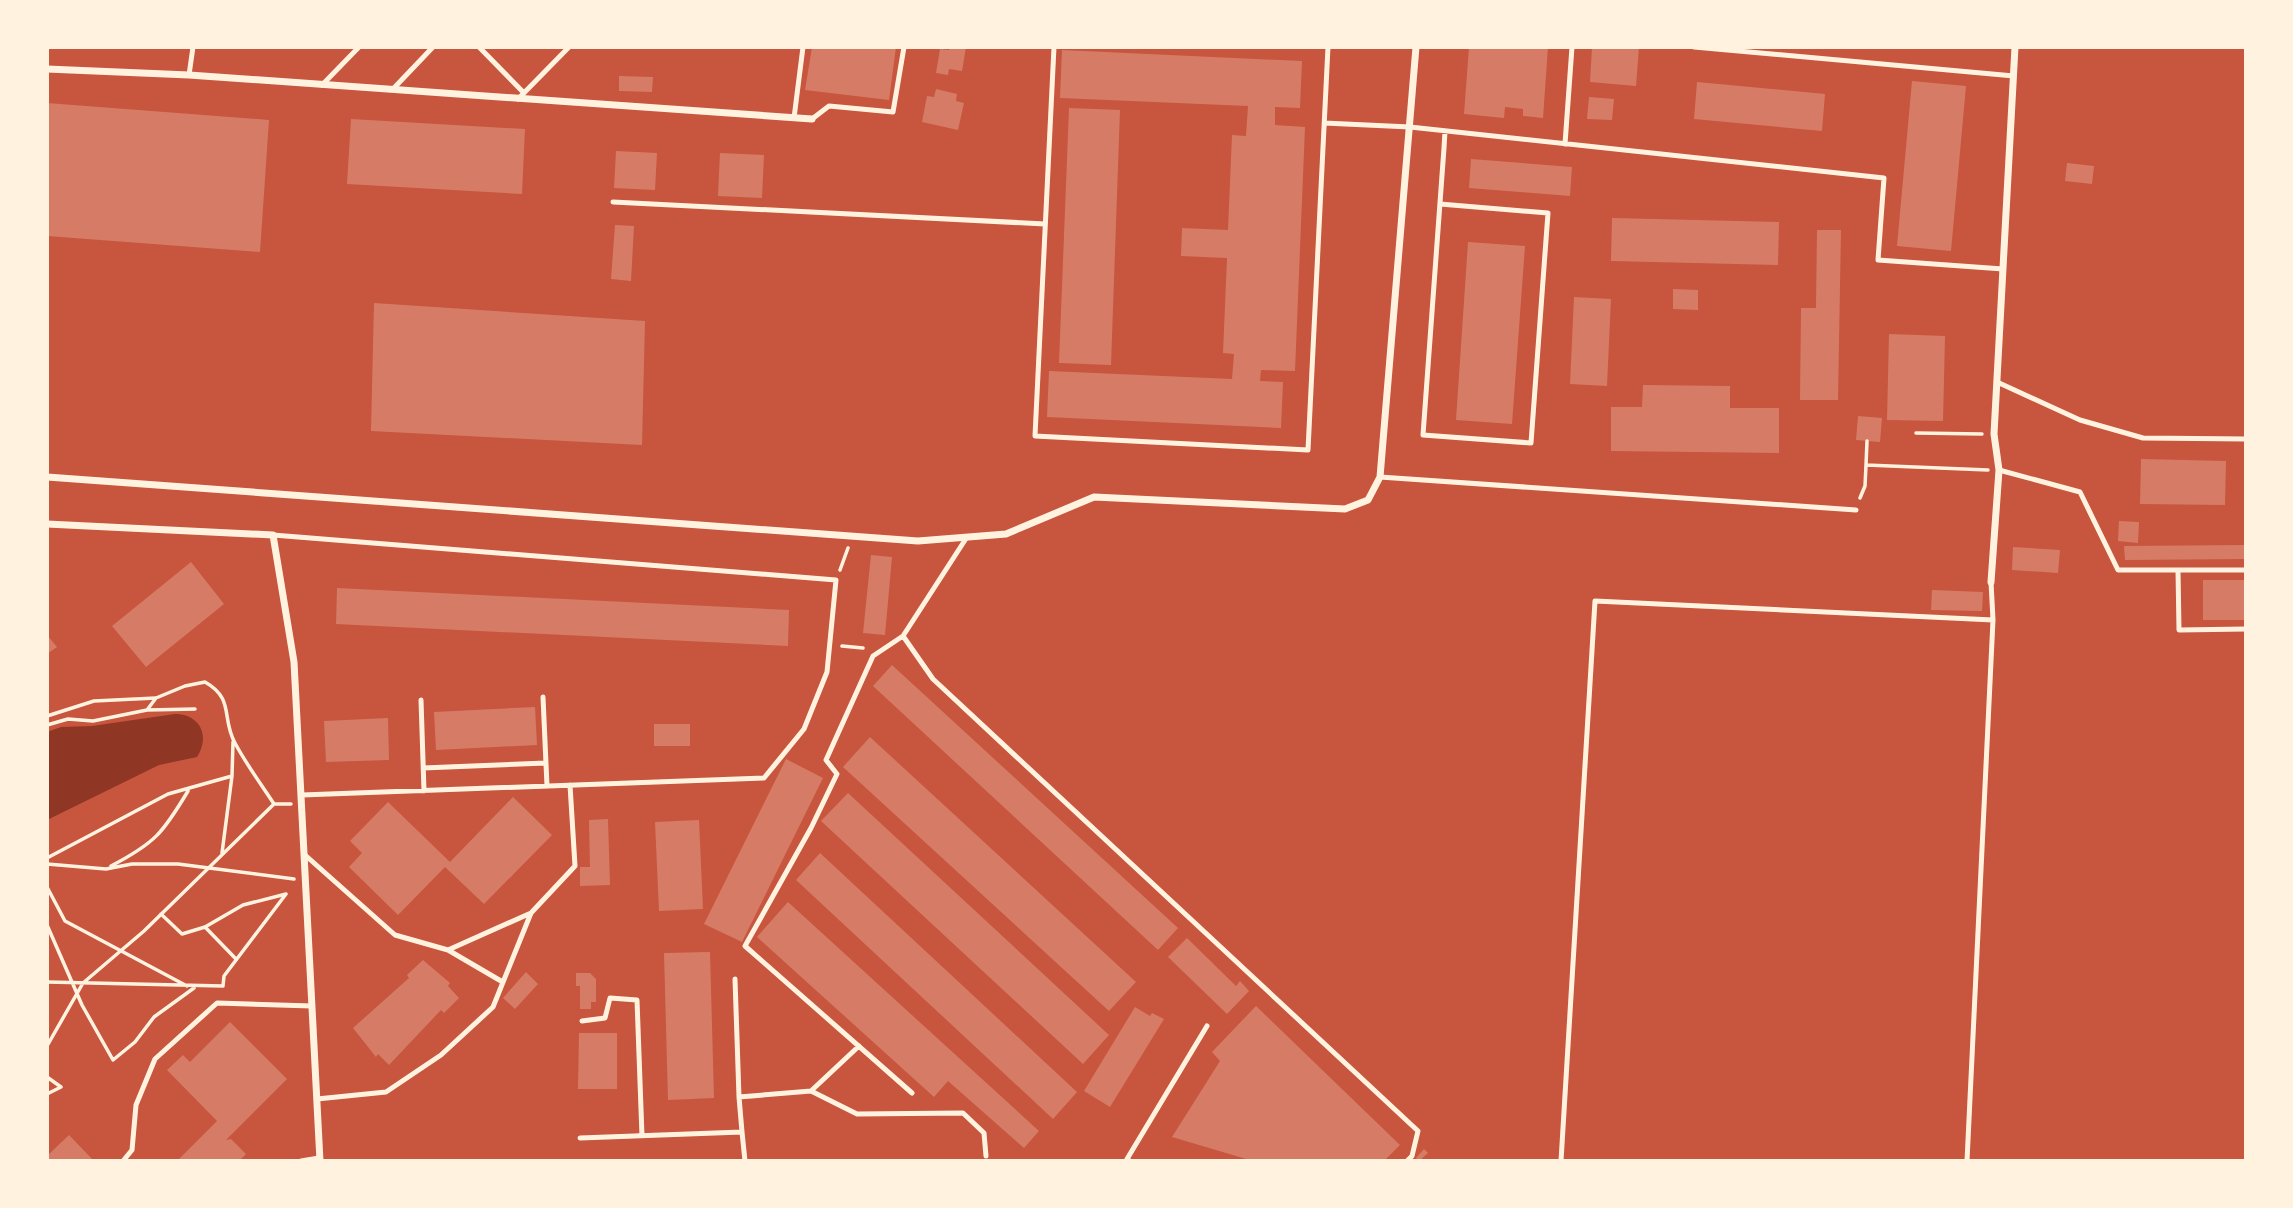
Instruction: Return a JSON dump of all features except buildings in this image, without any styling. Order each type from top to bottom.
[{"type":"street","points":[[47,477],[918,541],[1006,534],[1094,497],[1345,509],[1368,499],[1380,477],[1416,47]]},
{"type":"street","points":[[1991,582],[2000,470],[1994,434],[2015,47]]},
{"type":"street","points":[[47,69],[521,96],[812,119]]},
{"type":"street","points":[[47,524],[273,535],[293,662],[303,799],[320,1160]]},
{"type":"lane","points":[[189,75],[193,47]]},
{"type":"lane","points":[[322,86],[359,47]]},
{"type":"lane","points":[[393,89],[433,47]]},
{"type":"lane","points":[[479,47],[521,96],[569,47]]},
{"type":"lane","points":[[794,118],[803,47]]},
{"type":"lane","points":[[812,119],[829,107],[892,112],[904,47]]},
{"type":"lane","points":[[1054,47],[1035,436],[1308,450],[1328,47]]},
{"type":"lane","points":[[1565,144],[1572,47]]},
{"type":"lane","points":[[1693,47],[2014,76]]},
{"type":"lane","points":[[1324,122],[1410,127],[1884,178],[1878,260],[2003,269]]},
{"type":"lane","points":[[1440,204],[1548,213],[1531,443],[1423,435],[1440,204],[1446,131]]},
{"type":"lane","points":[[613,202],[1045,225]]},
{"type":"lane","points":[[1997,382],[2080,420],[2143,438],[2246,439]]},
{"type":"lane","points":[[2000,470],[2080,492],[2118,570],[2246,570]]},
{"type":"lane","points":[[1380,477],[1856,510]]},
{"type":"lane","points":[[273,535],[836,580],[827,672],[804,729],[764,778],[424,791],[303,799]]},
{"type":"lane","points":[[912,1093],[745,946],[811,828],[837,774],[826,761],[873,656],[903,636],[967,537]]},
{"type":"lane","points":[[2178,570],[2179,630],[2246,629]]},
{"type":"lane","points":[[1967,1161],[1993,621],[1991,582]]},
{"type":"lane","points":[[1561,1161],[1595,601],[1993,621]]},
{"type":"lane","points":[[903,636],[933,679],[1418,1131],[1412,1156],[1408,1161]]},
{"type":"lane","points":[[543,697],[547,786]]},
{"type":"lane","points":[[421,700],[424,791]]},
{"type":"lane","points":[[423,768],[546,763]]},
{"type":"lane","points":[[317,1099],[386,1092],[441,1055],[493,1007],[531,913],[575,866],[570,786]]},
{"type":"lane","points":[[305,855],[395,935],[448,950],[502,981]]},
{"type":"lane","points":[[448,950],[531,913]]},
{"type":"lane","points":[[735,979],[739,1097],[745,1161]]},
{"type":"lane","points":[[582,1021],[605,1018],[610,999],[637,1000],[642,1136]]},
{"type":"lane","points":[[123,1161],[132,1150],[136,1105],[155,1059],[218,1003],[312,1006]]},
{"type":"lane","points":[[1130,1161],[1127,1159],[1207,1026]]},
{"type":"lane","points":[[811,1091],[859,1046]]},
{"type":"lane","points":[[739,1097],[811,1091],[857,1115],[963,1113],[984,1133],[986,1156]]},
{"type":"lane","points":[[580,1138],[742,1132]]},
{"type":"lane","points":[[301,1161],[320,1160]]},
{"type":"path","points":[[1916,433],[1994,434]]},
{"type":"path","points":[[1856,510],[1865,485],[1867,441]]},
{"type":"path","points":[[1866,465],[2000,470]]},
{"type":"path","points":[[836,580],[852,536]]},
{"type":"path","points":[[830,644],[878,652]]},
{"type":"path","points":[[47,716],[94,701],[156,698],[205,682],[219,690],[227,708],[233,740],[232,776],[221,855]]},
{"type":"path","points":[[147,710],[156,698]]},
{"type":"path","points":[[47,725],[68,719],[93,721],[147,710],[195,709]]},
{"type":"path","points":[[233,740],[274,804]]},
{"type":"path","points":[[47,858],[168,794],[188,791],[232,776]]},
{"type":"path","points":[[106,869],[134,854],[164,831],[188,791]]},
{"type":"path","points":[[47,1046],[83,983],[161,914],[274,804],[303,799]]},
{"type":"path","points":[[47,864],[106,869],[132,864],[207,868],[306,881]]},
{"type":"path","points":[[47,887],[65,921],[188,986]]},
{"type":"path","points":[[47,982],[223,986],[224,976],[286,894],[243,905],[205,927],[182,933],[161,914]]},
{"type":"path","points":[[47,925],[78,994],[113,1060],[135,1042],[154,1017],[196,986]]},
{"type":"path","points":[[205,927],[236,959]]},
{"type":"path","points":[[47,1077],[61,1087],[47,1094]]},
{"type":"shaded area","points":[[175,714],[191,718],[200,727],[203,741],[197,757],[159,765],[47,820],[47,732],[61,727],[92,726]]}]
